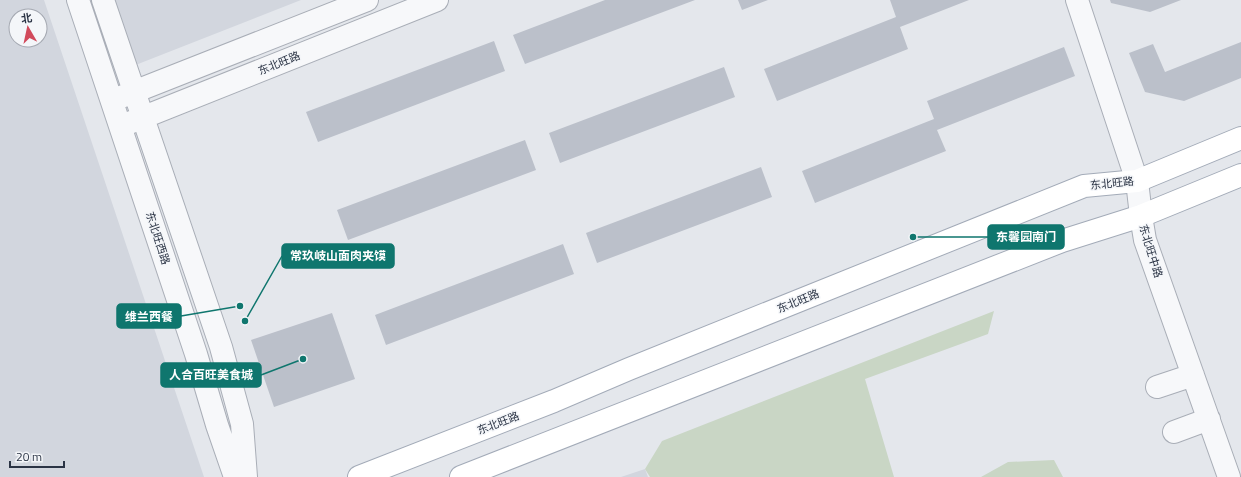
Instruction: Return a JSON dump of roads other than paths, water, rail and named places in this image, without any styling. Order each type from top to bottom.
[{"type":"main road","name":"东北旺路","points":[[359,477],[554,401],[629,369],[1084,186],[1137,181],[1241,138]]},
{"type":"main road","points":[[461,477],[1062,241],[1141,216],[1241,175]]},
{"type":"street","name":"东北旺西路","points":[[78,0],[121,126],[235,477]]},
{"type":"street","points":[[103,0],[221,347],[242,424],[246,477]]},
{"type":"street","points":[[112,100],[367,0]]},
{"type":"street","name":"东北旺路","points":[[121,126],[437,0]]},
{"type":"street","name":"东北旺中路","points":[[1077,0],[1137,181],[1145,240],[1230,477]]},
{"type":"street","points":[[1157,387],[1193,375]]},
{"type":"street","points":[[1174,432],[1209,419]]},
{"type":"place","name":"东馨园南门","points":[[913,237]]},
{"type":"place","name":"维兰西餐","points":[[240,306]]},
{"type":"place","name":"常玖岐山面肉夹馍","points":[[245,321]]},
{"type":"place","name":"人合百旺美食城","points":[[303,359]]}]
